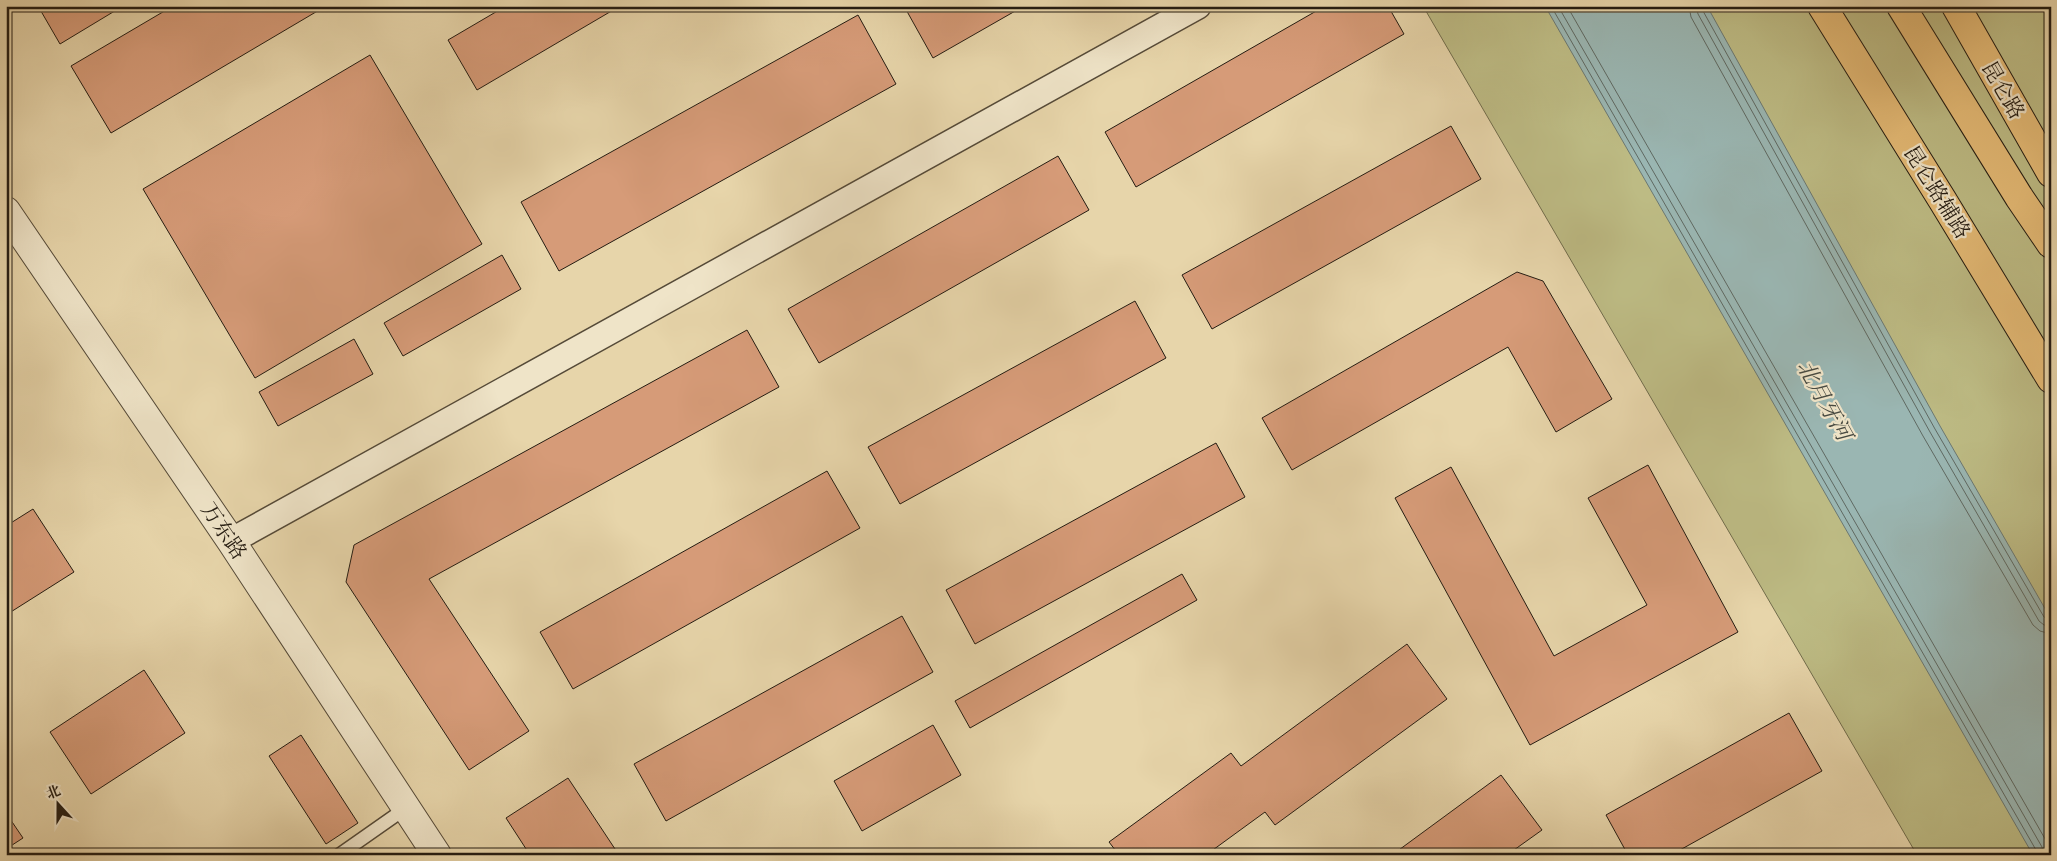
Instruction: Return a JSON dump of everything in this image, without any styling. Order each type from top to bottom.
[{"type":"main road","name":"昆仑路辅路","points":[[1822,6],[2051,380]]},
{"type":"main road","points":[[1901,6],[2019,197],[2051,244]]},
{"type":"main road","name":"昆仑路","points":[[1956,6],[2051,173]]},
{"type":"street","points":[[231,542],[1198,6]]},
{"type":"street","name":"万东路","points":[[6,211],[231,542],[437,855]]},
{"type":"lane","points":[[339,855],[406,808]]},
{"type":"shaded area","points":[[1423,6],[2051,6],[2051,855],[1917,855]]},
{"type":"water","name":"北月牙河","points":[[1545,6],[1707,6],[1940,426],[2051,619],[2051,855],[2033,855]]},
{"type":"building","points":[[38,6],[123,6],[60,44]]},
{"type":"building","points":[[173,6],[326,6],[111,133],[71,66]]},
{"type":"building","points":[[506,6],[620,6],[477,90],[448,40]]},
{"type":"building","points":[[904,6],[1024,6],[933,58]]},
{"type":"building","points":[[1325,6],[1388,6],[1404,34],[1136,187],[1105,132]]},
{"type":"building","points":[[858,15],[896,84],[559,271],[521,202]]},
{"type":"building","points":[[370,55],[482,244],[255,378],[143,189]]},
{"type":"building","points":[[1451,126],[1481,179],[1212,329],[1182,275]]},
{"type":"building","points":[[1058,156],[1089,210],[819,363],[788,309]]},
{"type":"building","points":[[502,255],[521,289],[403,356],[384,323]]},
{"type":"building","points":[[1517,272],[1543,281],[1612,399],[1556,432],[1508,347],[1292,470],[1262,418]]},
{"type":"building","points":[[1135,301],[1166,358],[900,504],[868,447]]},
{"type":"building","points":[[747,330],[779,387],[429,579],[529,731],[469,770],[346,582],[354,545]]},
{"type":"building","points":[[354,339],[373,374],[278,426],[259,392]]},
{"type":"building","points":[[1216,443],[1245,497],[975,644],[946,590]]},
{"type":"building","points":[[1648,465],[1738,632],[1530,745],[1395,498],[1451,467],[1554,656],[1647,605],[1588,498]]},
{"type":"building","points":[[827,471],[860,528],[573,689],[540,632]]},
{"type":"building","points":[[33,509],[74,572],[6,615],[6,526]]},
{"type":"building","points":[[1182,574],[1197,600],[970,728],[955,701]]},
{"type":"building","points":[[902,616],[933,672],[666,821],[634,764]]},
{"type":"building","points":[[1407,644],[1447,699],[1275,825],[1265,812],[1206,855],[1119,855],[1109,842],[1231,753],[1241,766]]},
{"type":"building","points":[[144,670],[185,733],[91,794],[50,732]]},
{"type":"building","points":[[1789,713],[1822,771],[1671,855],[1628,855],[1606,815]]},
{"type":"building","points":[[933,725],[961,775],[862,831],[834,781]]},
{"type":"building","points":[[301,735],[358,823],[326,844],[269,756]]},
{"type":"building","points":[[1501,775],[1542,830],[1507,855],[1392,855]]},
{"type":"building","points":[[568,778],[619,855],[530,855],[506,818]]},
{"type":"building","points":[[6,813],[23,838],[6,849]]}]
